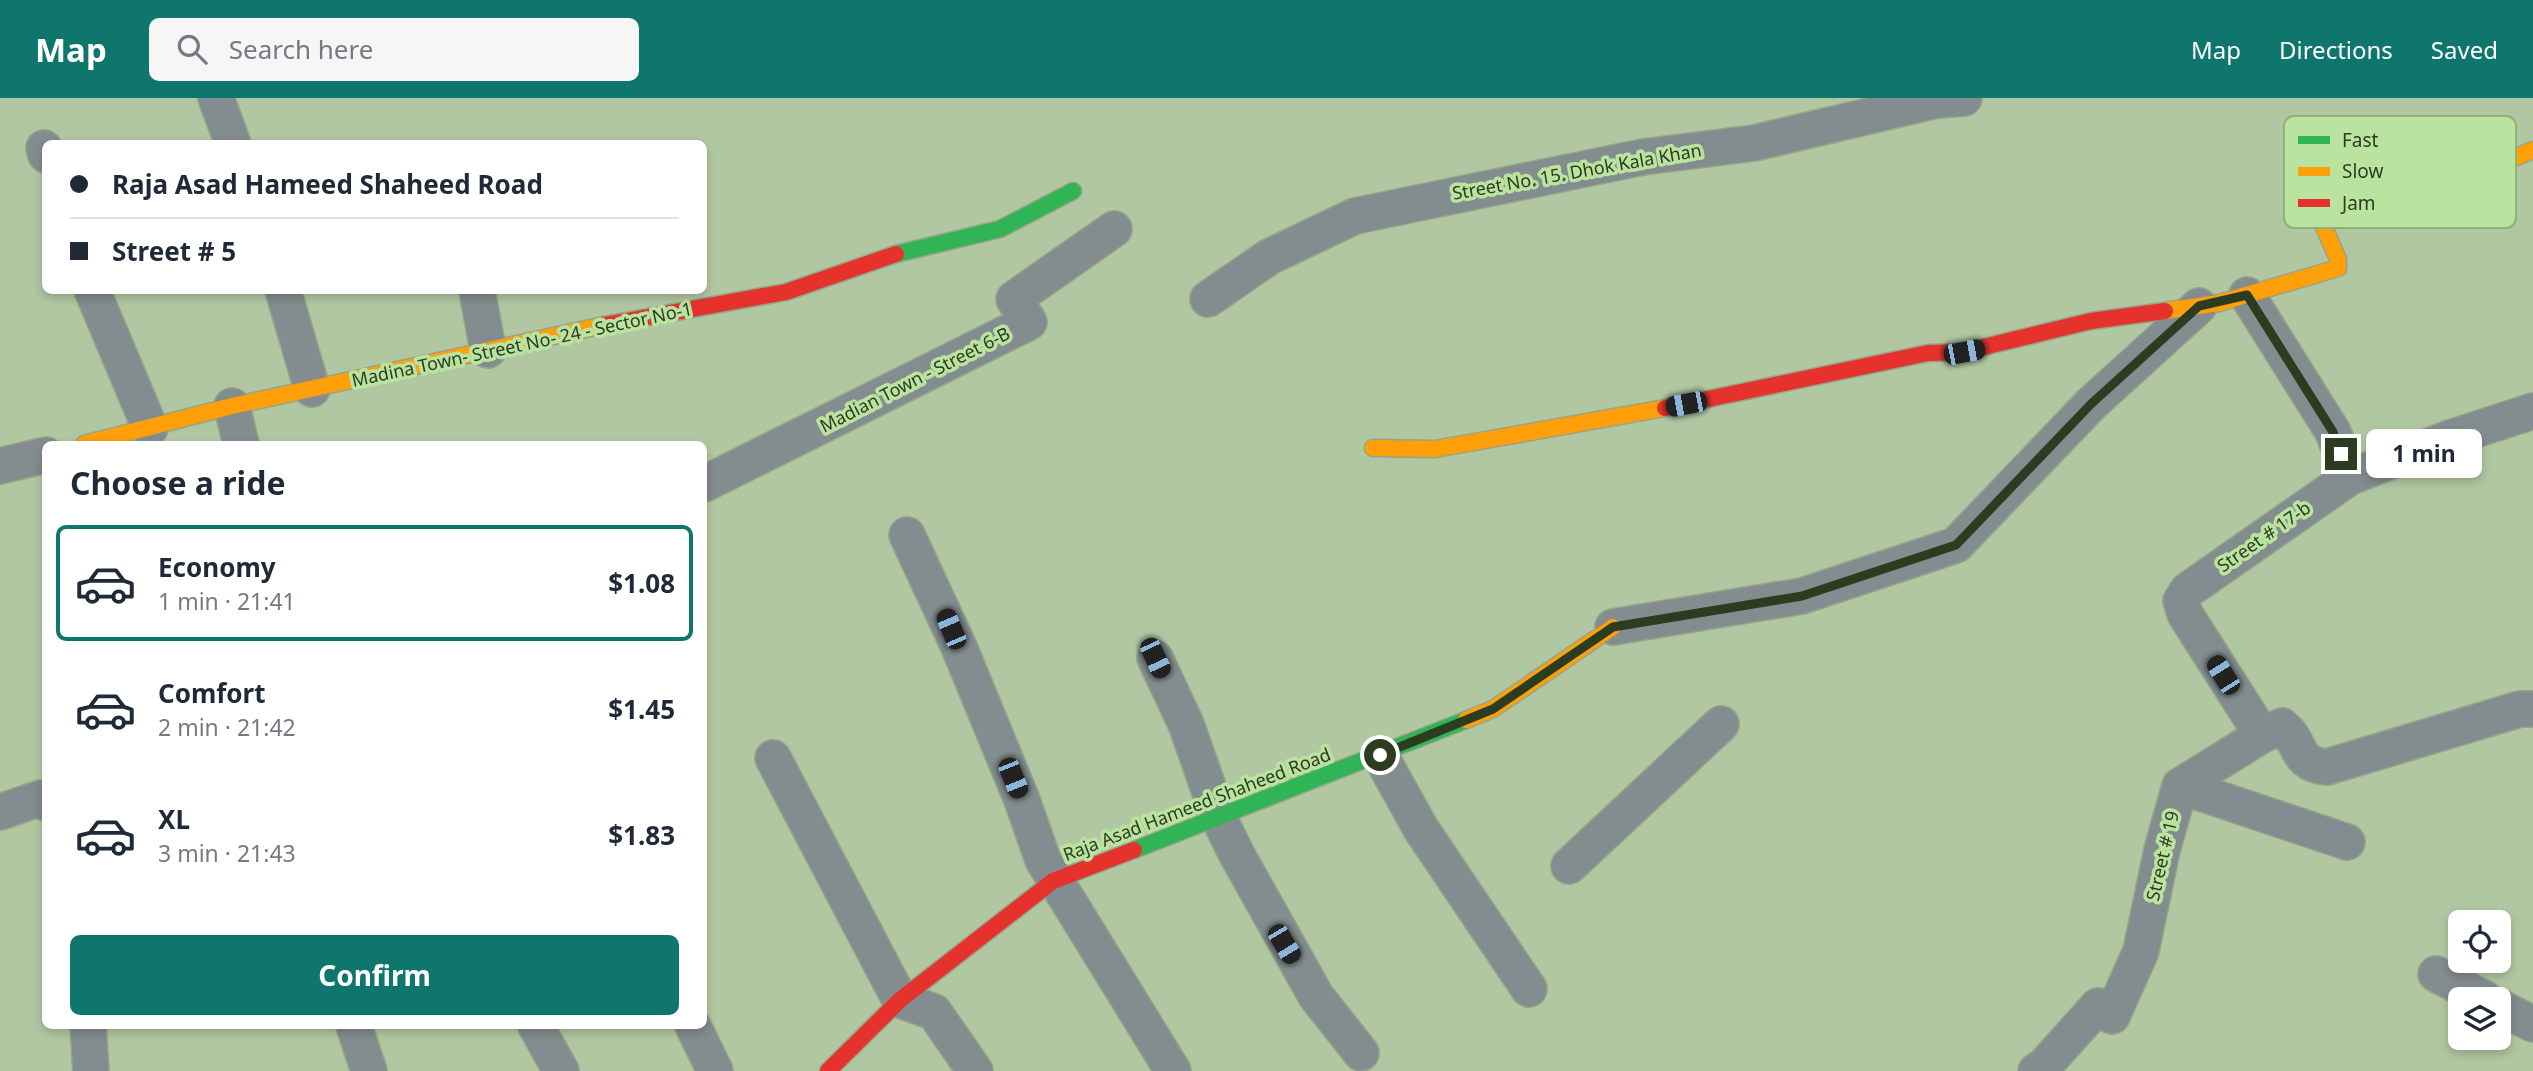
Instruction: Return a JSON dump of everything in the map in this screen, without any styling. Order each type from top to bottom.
[{"type":"street","points":[[216,98],[232,140]]},
{"type":"street","name":"Street No. 15. Dhok Kala Khan","points":[[1208,299],[1269,257],[1355,216],[1643,158],[1754,143],[1937,100],[1964,98]]},
{"type":"street","points":[[2516,157],[2533,150]]},
{"type":"street","name":"Madina Town- Street No- 24 - Sector No-1","points":[[96,441],[232,406],[631,319],[786,292],[903,252],[1000,229],[1073,191]]},
{"type":"street","points":[[1373,448],[1435,449],[1486,438],[1526,435],[1818,378],[1928,353],[1964,352],[2091,321],[2199,306],[2247,295],[2338,268],[2338,258],[2324,228]]},
{"type":"street","name":"Madian Town - Street 6-B","points":[[707,483],[1029,322],[1014,299],[1114,229]]},
{"type":"street","points":[[94,294],[150,428]]},
{"type":"street","points":[[284,294],[312,389]]},
{"type":"street","points":[[478,294],[488,351]]},
{"type":"street","points":[[2247,295],[2333,432],[2350,477]]},
{"type":"street","points":[[1613,627],[1802,596],[1956,545],[2091,404],[2199,306]]},
{"type":"street","points":[[232,406],[240,441]]},
{"type":"street","name":"Street # 17-b","points":[[2262,735],[2185,614],[2182,601],[2188,590],[2350,477],[2450,438],[2533,411]]},
{"type":"street","points":[[0,466],[42,456]]},
{"type":"street","points":[[907,535],[950,626],[1053,881],[1173,1071]]},
{"type":"street","name":"Raja Asad Hameed Shaheed Road","points":[[828,1071],[900,1000],[1053,881],[1493,709],[1613,627]]},
{"type":"street","points":[[1155,658],[1186,724],[1219,818],[1284,944],[1316,996],[1361,1053]]},
{"type":"street","points":[[2262,735],[2286,727],[2304,759],[2313,766],[2328,767],[2526,709]]},
{"type":"street","points":[[1569,866],[1721,724]]},
{"type":"street","name":"Street # 19","points":[[2035,1071],[2105,1011],[2141,951],[2162,850],[2180,786],[2262,735]]},
{"type":"street","points":[[1380,755],[1422,830],[1529,989]]},
{"type":"street","points":[[773,758],[900,1000],[934,1012],[975,1071]]},
{"type":"street","points":[[2180,786],[2347,842]]},
{"type":"street","points":[[0,811],[42,803]]},
{"type":"street","points":[[2436,974],[2461,987]]},
{"type":"street","points":[[2511,1013],[2533,1024]]},
{"type":"street","points":[[88,1029],[91,1071]]},
{"type":"street","points":[[355,1029],[369,1071]]},
{"type":"street","points":[[538,1029],[561,1071]]},
{"type":"street","points":[[694,1029],[715,1071]]},
{"type":"traffic: fast","points":[[896,254],[1000,229],[1073,191]]},
{"type":"traffic: fast","points":[[1134,850],[1466,720]]},
{"type":"traffic: slow","points":[[2516,157],[2533,150]]},
{"type":"traffic: slow","points":[[2165,311],[2219,303],[2338,268],[2338,259],[2324,228]]},
{"type":"traffic: slow","points":[[96,441],[232,406],[604,325]]},
{"type":"traffic: slow","points":[[1373,448],[1435,449],[1665,408]]},
{"type":"traffic: slow","points":[[1466,720],[1493,709],[1613,627]]},
{"type":"traffic: jam","points":[[604,325],[786,292],[896,254]]},
{"type":"traffic: jam","points":[[1665,408],[1928,353],[1963,352],[2091,321],[2165,311]]},
{"type":"traffic: jam","points":[[828,1071],[900,1000],[1053,881],[1134,850]]},
{"type":"route","points":[[1380,755],[1493,709],[1613,627],[1802,596],[1956,545],[2091,404],[2199,306],[2247,295],[2333,432],[2341,454]]}]
